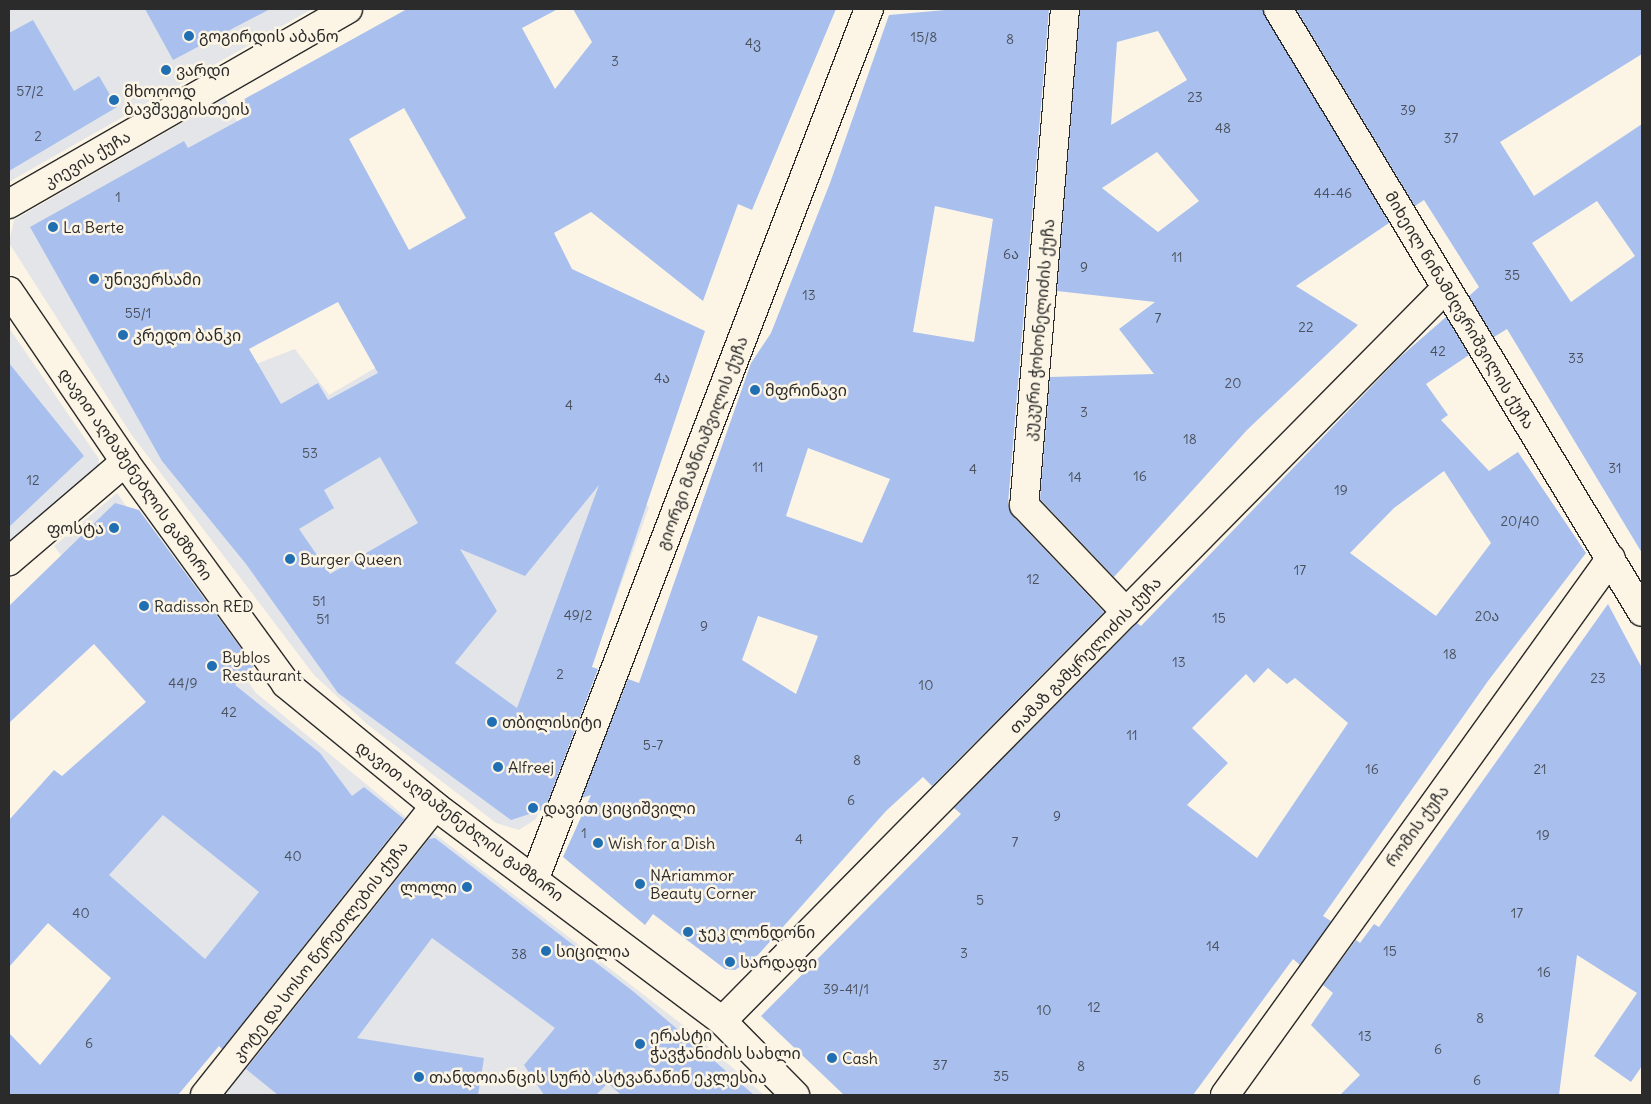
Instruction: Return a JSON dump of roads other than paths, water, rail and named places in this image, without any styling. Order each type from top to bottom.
[{"type":"street","name":"კიევის ქუჩა","points":[[9,204],[348,9]]},
{"type":"street","name":"გიორგი მაზნიაშვილის ქუჩა","points":[[535,878],[869,9]]},
{"type":"street","name":"კუკური ჭოხონელიძის ქუჩა","points":[[1065,9],[1024,505],[1126,612]]},
{"type":"street","name":"მიხეილ წინამძღვრიშვილის ქუჩა","points":[[1278,9],[1642,612]]},
{"type":"street","name":"თამაზ გამყრელიძის ქუჩა","points":[[722,1021],[1446,288]]},
{"type":"street","name":"დავით აღმაშენებლის გამზირი","points":[[9,291],[125,462],[286,684],[435,806],[535,878],[722,1021],[794,1095]]},
{"type":"street","points":[[9,561],[125,462]]},
{"type":"street","name":"რომის ქუჩა","points":[[1226,1095],[1610,558]]},
{"type":"street","name":"კოტე და სოსო წერეთლების ქუჩა","points":[[205,1095],[435,806]]},
{"type":"place","name":"გოგირდის აბანო","points":[[189,36]]},
{"type":"place","name":"ვარდი","points":[[166,70]]},
{"type":"place","name":"მხოოოდ ბავშვეგისთეის","points":[[114,100]]},
{"type":"place","name":"La Berte","points":[[53,227]]},
{"type":"place","name":"უნივერსამი","points":[[94,279]]},
{"type":"place","name":"კრედო ბანკი","points":[[123,335]]},
{"type":"place","name":"მფრინავი","points":[[755,390]]},
{"type":"place","name":"ფოსტა","points":[[114,528]]},
{"type":"place","name":"Burger Queen","points":[[290,559]]},
{"type":"place","name":"Radisson RED","points":[[144,606]]},
{"type":"place","name":"Byblos Restaurant","points":[[212,666]]},
{"type":"place","name":"თბილისიტი","points":[[492,722]]},
{"type":"place","name":"Alfreej","points":[[498,767]]},
{"type":"place","name":"დავით ციციშვილი","points":[[533,808]]},
{"type":"place","name":"Wish for a Dish","points":[[598,843]]},
{"type":"place","name":"NAriammor Beauty Corner","points":[[640,884]]},
{"type":"place","name":"ლოლი","points":[[467,887]]},
{"type":"place","name":"ჯეკ ლონდონი","points":[[688,932]]},
{"type":"place","name":"სიცილია","points":[[546,951]]},
{"type":"place","name":"სარდაფი","points":[[730,962]]},
{"type":"place","name":"ერასტი ჭავჭანიძის სახლი","points":[[640,1044]]},
{"type":"place","name":"Cash","points":[[832,1058]]},
{"type":"place","name":"თანდოიანცის სურბ ასტვაწაწინ ეკლესია","points":[[419,1077]]}]
